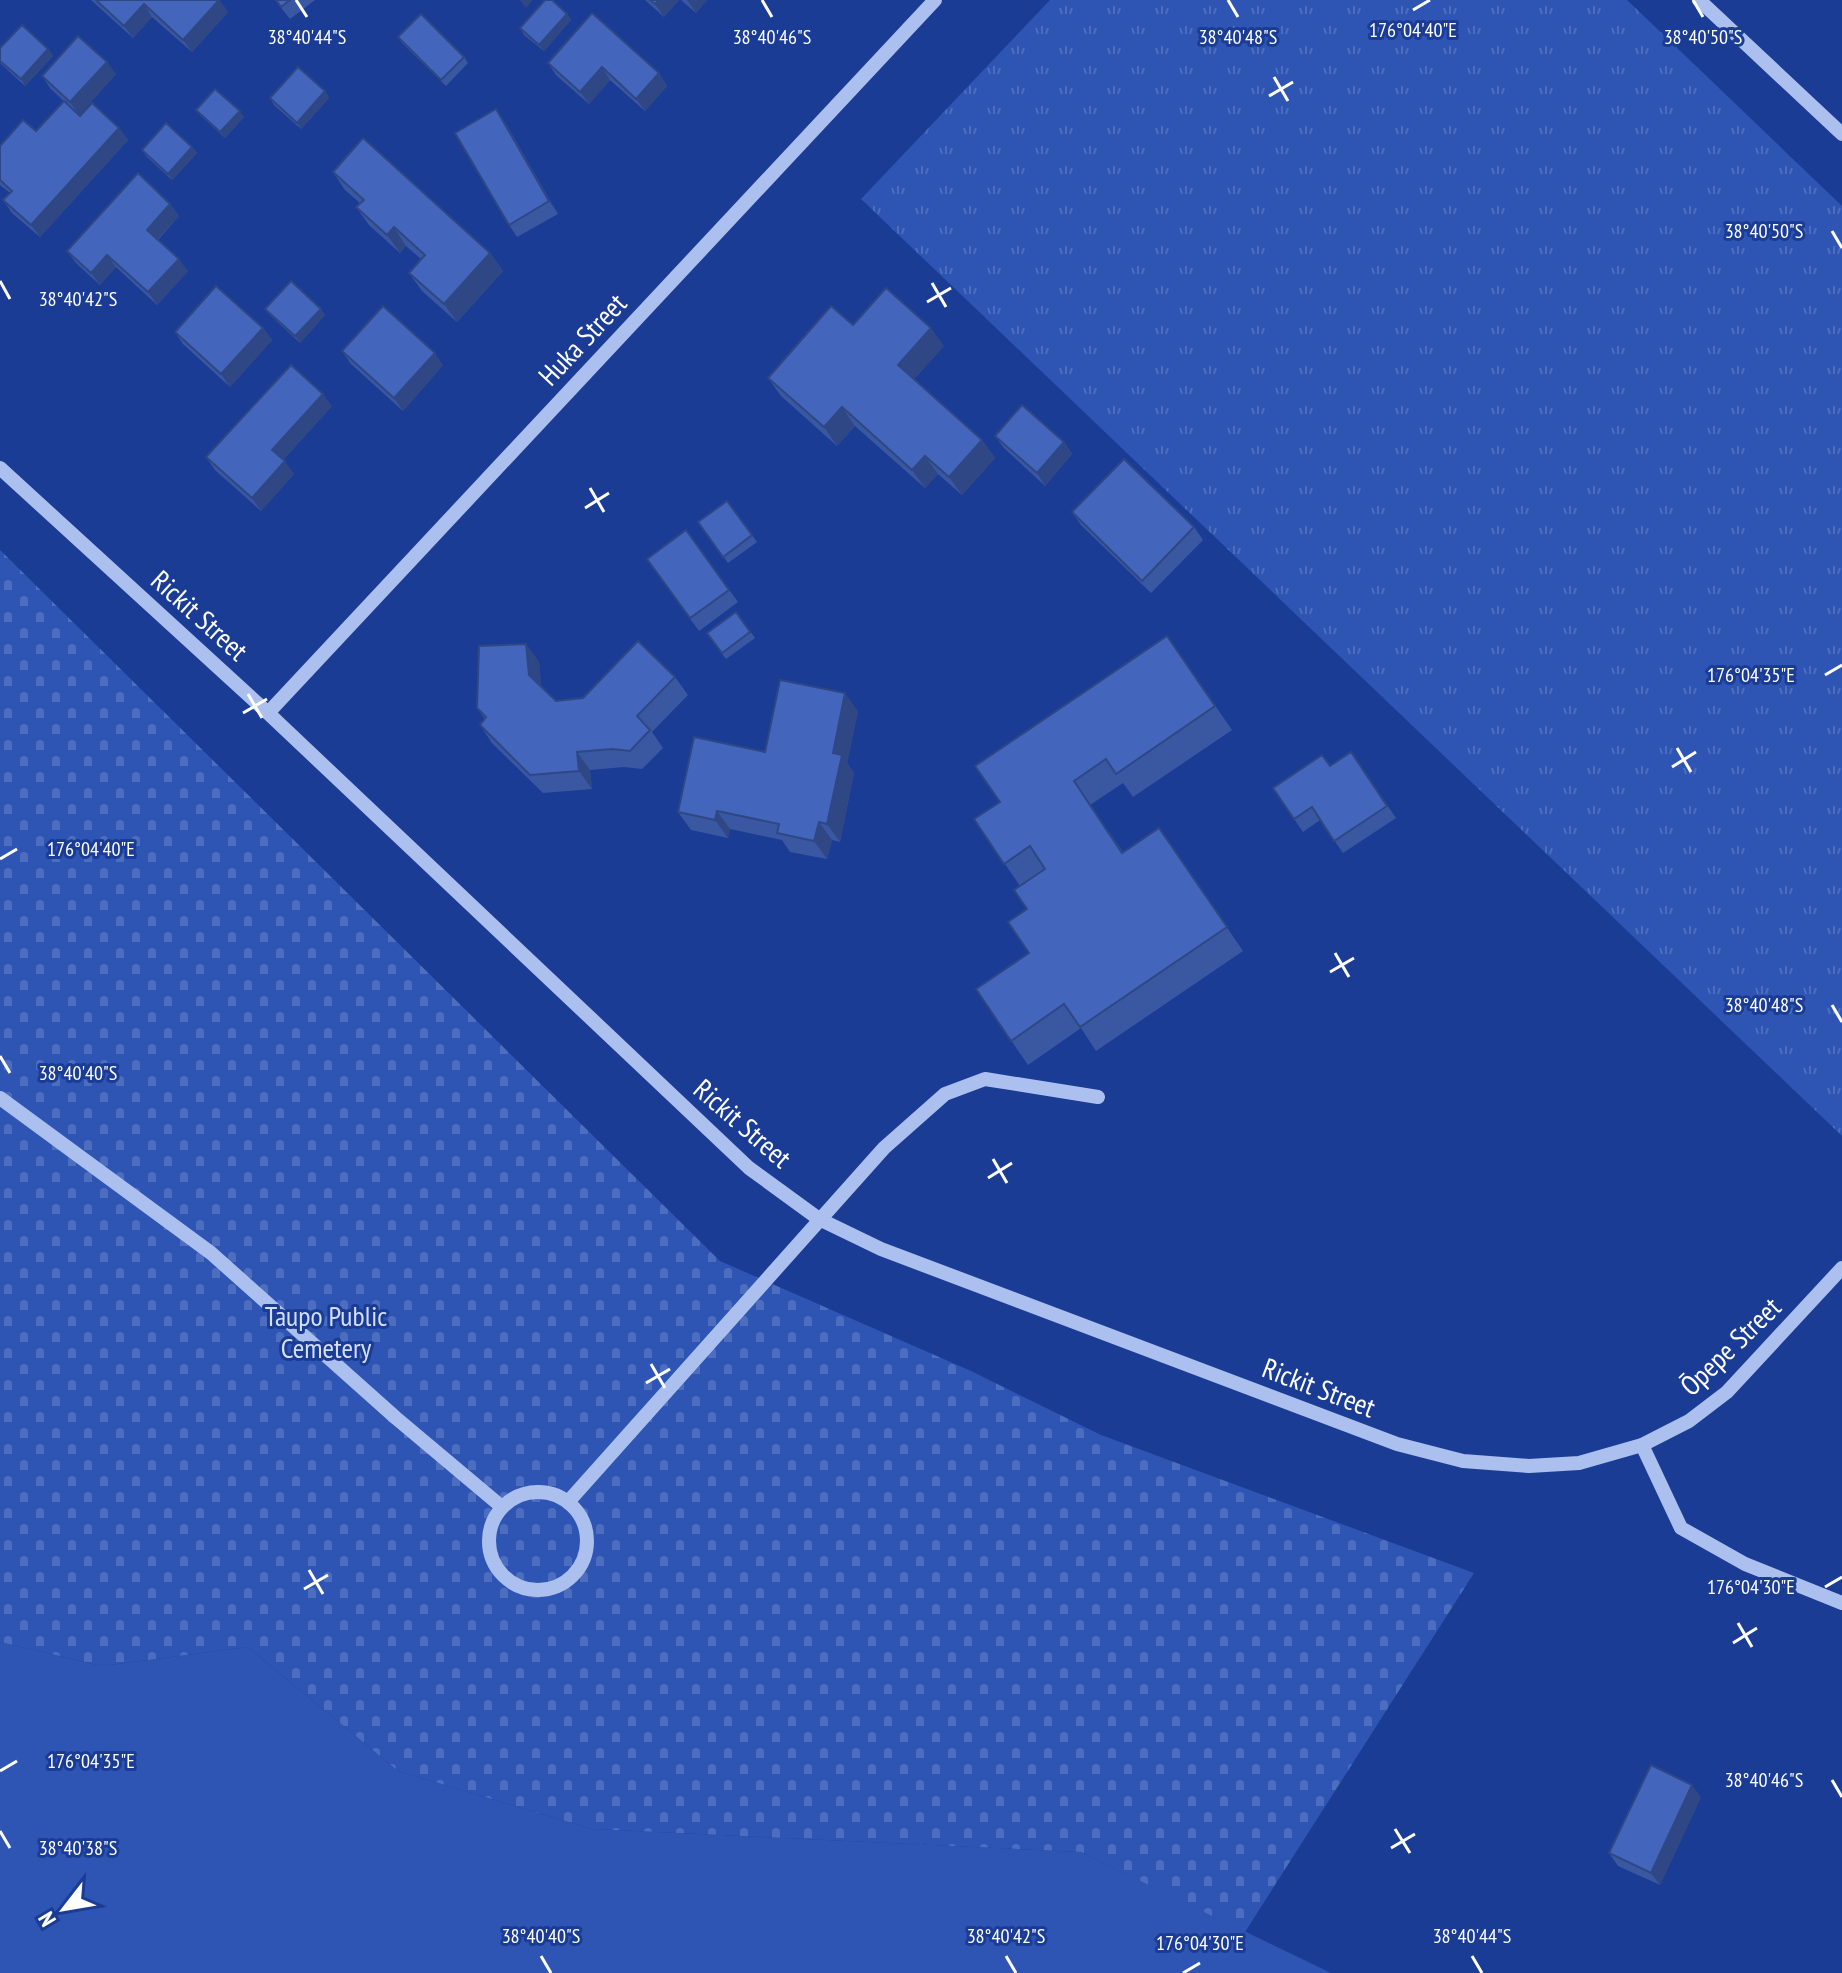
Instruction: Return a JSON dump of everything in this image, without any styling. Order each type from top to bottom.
[{"type":"street","name":"Huka Street","points":[[268,713],[935,0]]},
{"type":"street","points":[[1699,0],[1842,134]]},
{"type":"street","name":"Rickit Street","points":[[0,468],[268,713],[749,1168],[819,1219],[881,1249],[1397,1444],[1463,1461],[1529,1466],[1579,1463],[1642,1445]]},
{"type":"street","points":[[568,1502],[884,1148],[945,1094],[985,1079],[1098,1097]]},
{"type":"street","points":[[0,1098],[211,1253],[396,1418],[502,1507]]},
{"type":"street","name":"Ōpepe Street","points":[[1642,1445],[1689,1421],[1727,1392],[1842,1268]]},
{"type":"street","points":[[1642,1445],[1681,1528],[1745,1564],[1842,1603]]},
{"type":"street","points":[[534,1492],[552,1494],[568,1502],[582,1518],[588,1539],[585,1560],[572,1578],[553,1589],[532,1591],[511,1583],[496,1567],[489,1547],[492,1525],[502,1507],[517,1496],[534,1492]]},
{"type":"green space","points":[[1050,0],[1627,0],[1842,206],[1842,1136],[861,199]]},
{"type":"green space","name":"Taupo Public Cemetery","points":[[0,550],[720,1261],[971,1371],[1101,1435],[1474,1573],[1245,1932],[1081,1852],[592,1829],[398,1771],[248,1647],[102,1666],[0,1642]]},
{"type":"green space","points":[[0,1642],[102,1666],[248,1647],[398,1771],[592,1829],[1081,1852],[1331,1973],[0,1973]]},
{"type":"building","points":[[96,0],[219,0],[183,40],[144,4],[124,26]]},
{"type":"building","points":[[276,0],[290,0],[281,7]]},
{"type":"building","points":[[545,0],[552,0],[567,14],[539,45],[520,28]]},
{"type":"building","points":[[592,13],[659,73],[636,99],[602,67],[580,92],[548,63]]},
{"type":"building","points":[[421,14],[464,57],[441,80],[398,37]]},
{"type":"building","points":[[22,25],[48,49],[21,79],[0,61],[0,48]]},
{"type":"building","points":[[78,36],[107,62],[70,102],[42,76]]},
{"type":"building","points":[[298,67],[325,91],[297,123],[270,98]]},
{"type":"building","points":[[215,89],[240,111],[220,132],[196,110]]},
{"type":"building","points":[[64,101],[80,116],[92,103],[119,128],[31,225],[3,200],[12,191],[0,180],[0,146],[23,120],[36,131]]},
{"type":"building","points":[[496,109],[549,201],[509,225],[455,133]]},
{"type":"building","points":[[166,123],[192,147],[168,174],[142,150]]},
{"type":"building","points":[[363,138],[490,253],[444,304],[409,273],[425,255],[394,227],[387,235],[356,207],[364,200],[333,172]]},
{"type":"building","points":[[138,173],[170,204],[147,230],[179,259],[148,292],[107,255],[91,273],[67,251]]},
{"type":"building","points":[[291,281],[321,309],[295,336],[265,309]]},
{"type":"building","points":[[216,286],[263,328],[221,374],[175,332]]},
{"type":"building","points":[[886,288],[931,328],[898,365],[982,440],[949,477],[925,456],[912,470],[842,407],[824,427],[768,378],[831,306],[853,325]]},
{"type":"building","points":[[383,306],[435,353],[394,398],[342,351]]},
{"type":"building","points":[[291,365],[323,394],[272,450],[285,461],[252,498],[206,457]]},
{"type":"building","points":[[1022,405],[1064,442],[1037,473],[995,436]]},
{"type":"building","points":[[1124,459],[1194,527],[1142,581],[1072,512]]},
{"type":"building","points":[[727,501],[752,535],[723,557],[698,522]]},
{"type":"building","points":[[686,530],[729,590],[690,618],[647,559]]},
{"type":"building","points":[[736,612],[750,632],[722,653],[707,633]]},
{"type":"building","points":[[1167,636],[1215,706],[1116,774],[1106,759],[1074,781],[1122,853],[1159,828],[1227,927],[1080,1027],[1064,1004],[1011,1041],[976,989],[1029,953],[1008,922],[1027,909],[1014,890],[1045,869],[1030,846],[1004,864],[974,819],[1000,802],[975,766]]},
{"type":"building","points":[[638,641],[675,677],[637,716],[650,730],[630,751],[577,752],[579,771],[530,775],[480,725],[486,717],[477,708],[479,646],[526,644],[529,675],[556,701],[583,698]]},
{"type":"building","points":[[780,680],[845,693],[833,753],[842,755],[827,824],[819,822],[814,841],[777,833],[779,824],[717,811],[715,820],[678,812],[694,737],[765,752]]},
{"type":"building","points":[[1351,752],[1387,806],[1334,841],[1312,807],[1294,819],[1273,788],[1322,755],[1330,766]]},
{"type":"building","points":[[1651,1765],[1692,1785],[1651,1873],[1609,1853]]}]
